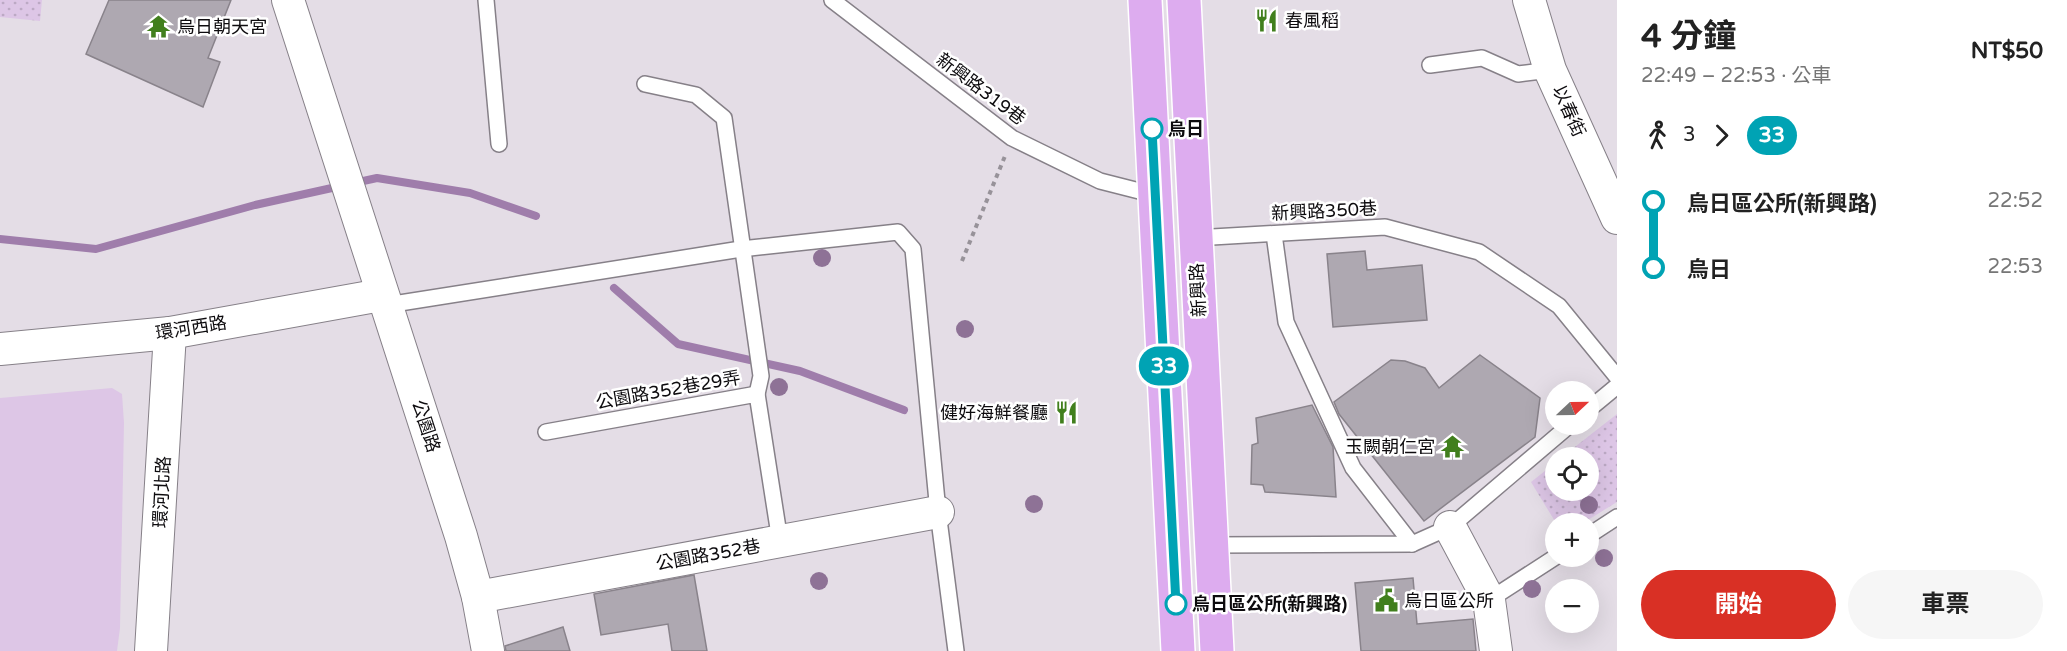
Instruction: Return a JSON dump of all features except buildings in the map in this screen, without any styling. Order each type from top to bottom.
[{"type":"main road","points":[[1145,0],[1178,651]]},
{"type":"main road","name":"新興路","points":[[1184,0],[1217,651]]},
{"type":"street","name":"公園路","points":[[288,0],[478,597],[488,651]]},
{"type":"street","name":"以春街","points":[[1529,0],[1550,70],[1617,219]]},
{"type":"street","name":"環河西路","points":[[0,349],[170,333],[384,300]]},
{"type":"street","name":"環河北路","points":[[151,651],[170,333]]},
{"type":"street","name":"公園路352巷","points":[[478,597],[938,512]]},
{"type":"street","points":[[1450,527],[1489,600],[1496,651]]},
{"type":"lane","points":[[486,0],[500,144]]},
{"type":"lane","name":"新興路319巷","points":[[832,0],[1012,138],[1100,181],[1155,195]]},
{"type":"lane","points":[[1431,65],[1482,58],[1518,74],[1550,70]]},
{"type":"lane","points":[[645,84],[696,95],[724,118],[761,376],[757,394]]},
{"type":"lane","name":"新興路350巷","points":[[1196,238],[1384,227],[1479,252],[1559,306],[1617,376]]},
{"type":"lane","points":[[384,300],[741,249],[898,232],[913,249],[938,512],[956,651]]},
{"type":"lane","points":[[1274,234],[1286,322],[1353,468],[1412,543]]},
{"type":"lane","points":[[1599,401],[1617,386]]},
{"type":"lane","name":"公園路352巷29弄","points":[[546,432],[757,394],[780,541]]},
{"type":"lane","points":[[1212,546],[1412,543],[1450,527],[1558,435]]},
{"type":"lane","points":[[1599,529],[1617,518]]},
{"type":"lane","points":[[1489,600],[1545,564]]},
{"type":"path","points":[[962,261],[1012,138]]},
{"type":"shaded area","points":[[0,0],[42,0],[40,21],[0,17]]},
{"type":"shaded area","points":[[112,388],[122,394],[124,423],[120,628],[117,651],[0,651],[0,398]]},
{"type":"shaded area","points":[[1617,414],[1617,502],[1599,513],[1550,513],[1531,482],[1545,471],[1545,501],[1599,501],[1599,447],[1575,447],[1590,435],[1599,435],[1599,428]]},
{"type":"waterway","points":[[354,183],[377,178],[470,193],[536,216]]},
{"type":"waterway","points":[[0,239],[96,249],[255,205],[341,186]]},
{"type":"waterway","points":[[614,288],[678,344],[800,371],[904,410]]},
{"type":"bus line","name":"33","points":[[1152,129],[1176,604]]},
{"type":"place","name":"春風稻","points":[[1267,21]]},
{"type":"place","name":"烏日朝天宮","points":[[159,27]]},
{"type":"place","name":"烏日","points":[[1152,129]]},
{"type":"place","name":"健好海鮮餐廳","points":[[1066,413]]},
{"type":"place","name":"玉闕朝仁宮","points":[[1453,447]]},
{"type":"place","name":"烏日區公所","points":[[1386,601]]},
{"type":"place","name":"烏日區公所(新興路)","points":[[1176,604]]}]
